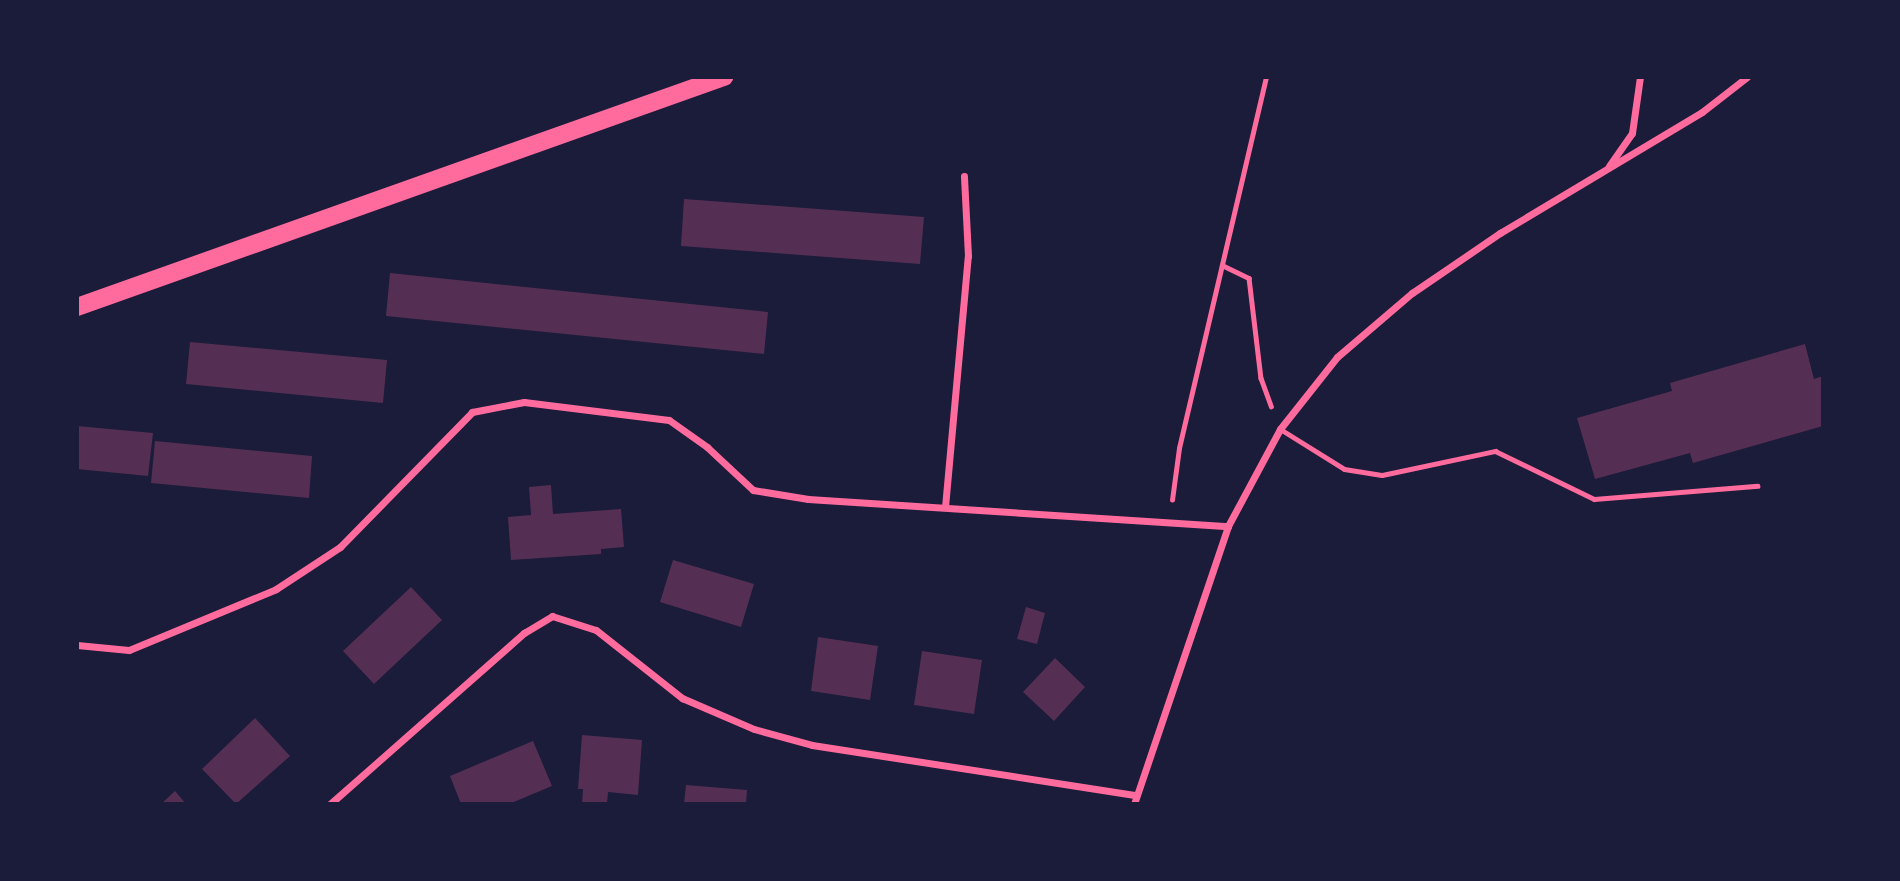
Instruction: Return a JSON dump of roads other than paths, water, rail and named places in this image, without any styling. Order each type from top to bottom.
[{"type":"main road","points":[[77,307],[724,77]]},
{"type":"street","points":[[1606,169],[1632,133],[1640,77]]},
{"type":"street","points":[[1134,804],[1228,526],[1280,429],[1337,357],[1412,293],[1606,169],[1702,112],[1747,77]]},
{"type":"street","points":[[945,507],[968,256],[964,176]]},
{"type":"street","points":[[77,645],[129,650],[276,589],[340,547],[472,412],[524,402],[669,420],[707,447],[753,490],[808,499],[1228,526]]},
{"type":"street","points":[[330,804],[524,633],[552,616],[596,630],[682,698],[754,729],[813,745],[1136,795]]},
{"type":"lane","points":[[1280,429],[1344,469],[1382,475],[1495,451],[1594,499],[1757,486]]}]
